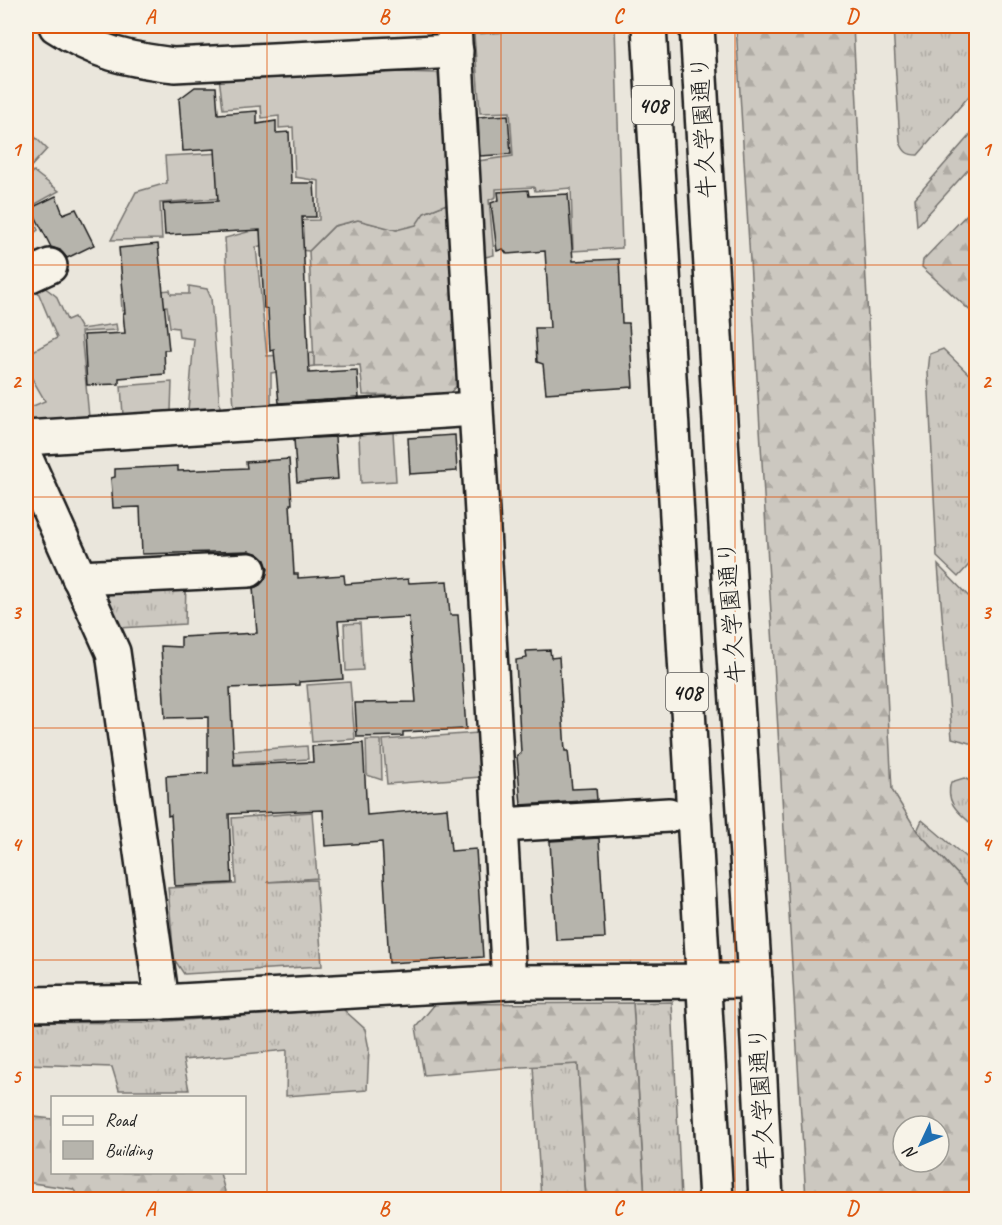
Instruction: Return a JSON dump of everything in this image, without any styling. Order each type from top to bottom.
[{"type":"main road","points":[[56,26],[102,51],[138,61],[174,65],[455,38],[509,982]]},
{"type":"main road","name":"牛久学園通り","points":[[649,26],[717,1200]]},
{"type":"main road","name":"牛久学園通り","points":[[697,26],[755,981],[766,1200]]},
{"type":"main road","points":[[26,438],[475,409]]},
{"type":"main road","points":[[26,459],[113,652],[162,1002]]},
{"type":"main road","points":[[79,578],[249,570]]},
{"type":"main road","points":[[500,825],[669,815]]},
{"type":"main road","points":[[26,1004],[162,1002],[509,982],[755,981]]},
{"type":"green space","points":[[615,26],[622,248],[573,251],[571,188],[535,191],[534,187],[496,189],[496,197],[489,200],[494,255],[481,258],[478,161],[513,156],[510,112],[480,113],[474,34]]},
{"type":"green space","points":[[736,26],[853,26],[892,790],[917,831],[976,894],[976,1199],[806,1199]]},
{"type":"green space","points":[[893,26],[976,26],[976,88],[918,155],[906,152],[900,142]]},
{"type":"green space","points":[[393,72],[438,73],[449,203],[424,213],[416,225],[396,230],[358,220],[334,226],[309,251],[280,248],[270,243],[256,247],[267,356],[314,353],[314,366],[271,373],[271,405],[234,410],[225,238],[248,232],[241,226],[280,221],[319,220],[319,181],[295,177],[293,127],[279,128],[279,116],[262,118],[261,106],[223,109],[219,77]]},
{"type":"green space","points":[[26,128],[47,149],[26,172]]},
{"type":"green space","points":[[976,128],[976,161],[917,226],[915,198]]},
{"type":"green space","points":[[222,153],[222,198],[160,203],[162,239],[111,240],[136,192],[167,183],[165,156]]},
{"type":"green space","points":[[33,171],[59,191],[28,208],[38,230],[26,239],[26,179]]},
{"type":"green space","points":[[449,203],[461,381],[447,396],[363,395],[360,365],[314,366],[309,251],[334,226],[358,220],[397,230],[424,213]]},
{"type":"green space","points":[[969,212],[976,219],[976,316],[922,267],[923,260]]},
{"type":"green space","points":[[189,286],[207,289],[211,298],[220,408],[188,411],[194,339],[179,337],[178,328],[170,327],[167,306],[122,311],[121,295],[170,290],[171,294],[189,294]]},
{"type":"green space","points":[[36,287],[44,287],[56,296],[67,320],[74,317],[81,329],[116,324],[117,330],[81,332],[89,417],[30,421],[26,416],[26,409],[45,401],[26,368],[26,355],[57,338]]},
{"type":"green space","points":[[943,349],[976,381],[976,557],[958,577],[937,557],[928,372],[930,354]]},
{"type":"green space","points":[[172,382],[171,411],[123,415],[121,386]]},
{"type":"green space","points":[[393,432],[396,481],[361,483],[359,434]]},
{"type":"green space","points":[[938,565],[976,604],[976,745],[952,738]]},
{"type":"green space","points":[[186,581],[185,624],[119,628],[104,595],[114,586]]},
{"type":"green space","points":[[360,623],[363,670],[346,671],[344,624]]},
{"type":"green space","points":[[350,682],[355,739],[312,742],[307,685]]},
{"type":"green space","points":[[478,733],[481,777],[387,784],[383,740]]},
{"type":"green space","points":[[366,740],[381,740],[382,780],[367,775]]},
{"type":"green space","points":[[307,746],[308,759],[233,764],[220,752]]},
{"type":"green space","points":[[964,778],[976,784],[976,828],[955,808],[950,796],[951,782]]},
{"type":"green space","points":[[312,812],[317,878],[267,882],[316,880],[322,966],[184,974],[174,959],[168,888],[236,884],[232,818]]},
{"type":"green space","points":[[922,820],[976,866],[976,894],[917,831]]},
{"type":"green space","points":[[672,1002],[681,1199],[645,1199],[633,1003]]},
{"type":"green space","points":[[633,1003],[645,1199],[586,1199],[578,1064],[424,1075],[416,1027],[435,1004]]},
{"type":"green space","points":[[343,1009],[365,1029],[369,1049],[367,1090],[286,1096],[287,1050],[183,1060],[189,1090],[119,1090],[112,1067],[26,1064],[26,1022],[141,1023]]},
{"type":"green space","points":[[578,1064],[586,1199],[541,1199],[533,1066]]},
{"type":"green space","points":[[26,1116],[51,1119],[51,1174],[220,1174],[227,1199],[81,1199],[73,1189],[26,1182]]},
{"type":"building","points":[[195,87],[216,87],[218,114],[257,111],[257,124],[276,121],[276,133],[289,132],[291,183],[314,183],[316,217],[302,217],[309,373],[357,370],[359,398],[279,403],[274,350],[270,351],[268,309],[264,308],[260,230],[165,235],[163,204],[218,201],[215,149],[183,151],[179,99]]},
{"type":"building","points":[[508,115],[511,154],[480,156],[478,117]]},
{"type":"building","points":[[528,190],[529,196],[568,194],[573,261],[619,259],[622,323],[629,323],[633,387],[546,393],[543,364],[537,362],[535,328],[550,328],[545,251],[507,254],[503,249],[497,251],[491,203],[499,200],[498,192]]},
{"type":"building","points":[[56,196],[63,214],[76,209],[94,245],[67,258],[60,250],[51,247],[31,208]]},
{"type":"building","points":[[158,244],[169,350],[164,350],[165,374],[119,378],[119,384],[87,385],[84,335],[125,333],[119,248]]},
{"type":"building","points":[[455,435],[457,471],[410,474],[408,438]]},
{"type":"building","points":[[335,437],[338,479],[297,482],[294,439]]},
{"type":"building","points":[[289,459],[294,574],[298,574],[298,578],[344,575],[345,584],[408,579],[409,583],[447,581],[450,615],[458,615],[466,729],[403,732],[403,736],[357,737],[355,703],[416,702],[409,617],[338,621],[343,679],[299,682],[299,685],[230,688],[234,765],[313,762],[312,746],[363,743],[367,815],[447,808],[451,851],[476,849],[483,957],[389,963],[382,842],[325,846],[323,810],[229,814],[232,883],[175,886],[171,815],[168,816],[166,776],[208,773],[208,717],[165,718],[161,646],[181,647],[181,637],[257,633],[253,588],[265,579],[268,569],[265,560],[249,551],[142,554],[140,507],[113,508],[111,478],[115,477],[115,469],[178,466],[178,471],[247,468],[246,462]]},
{"type":"building","points":[[550,650],[551,658],[559,657],[565,751],[568,751],[572,789],[596,788],[597,800],[521,805],[517,756],[521,753],[516,660],[527,658],[526,651]]},
{"type":"building","points":[[599,838],[605,938],[556,940],[550,841]]}]
